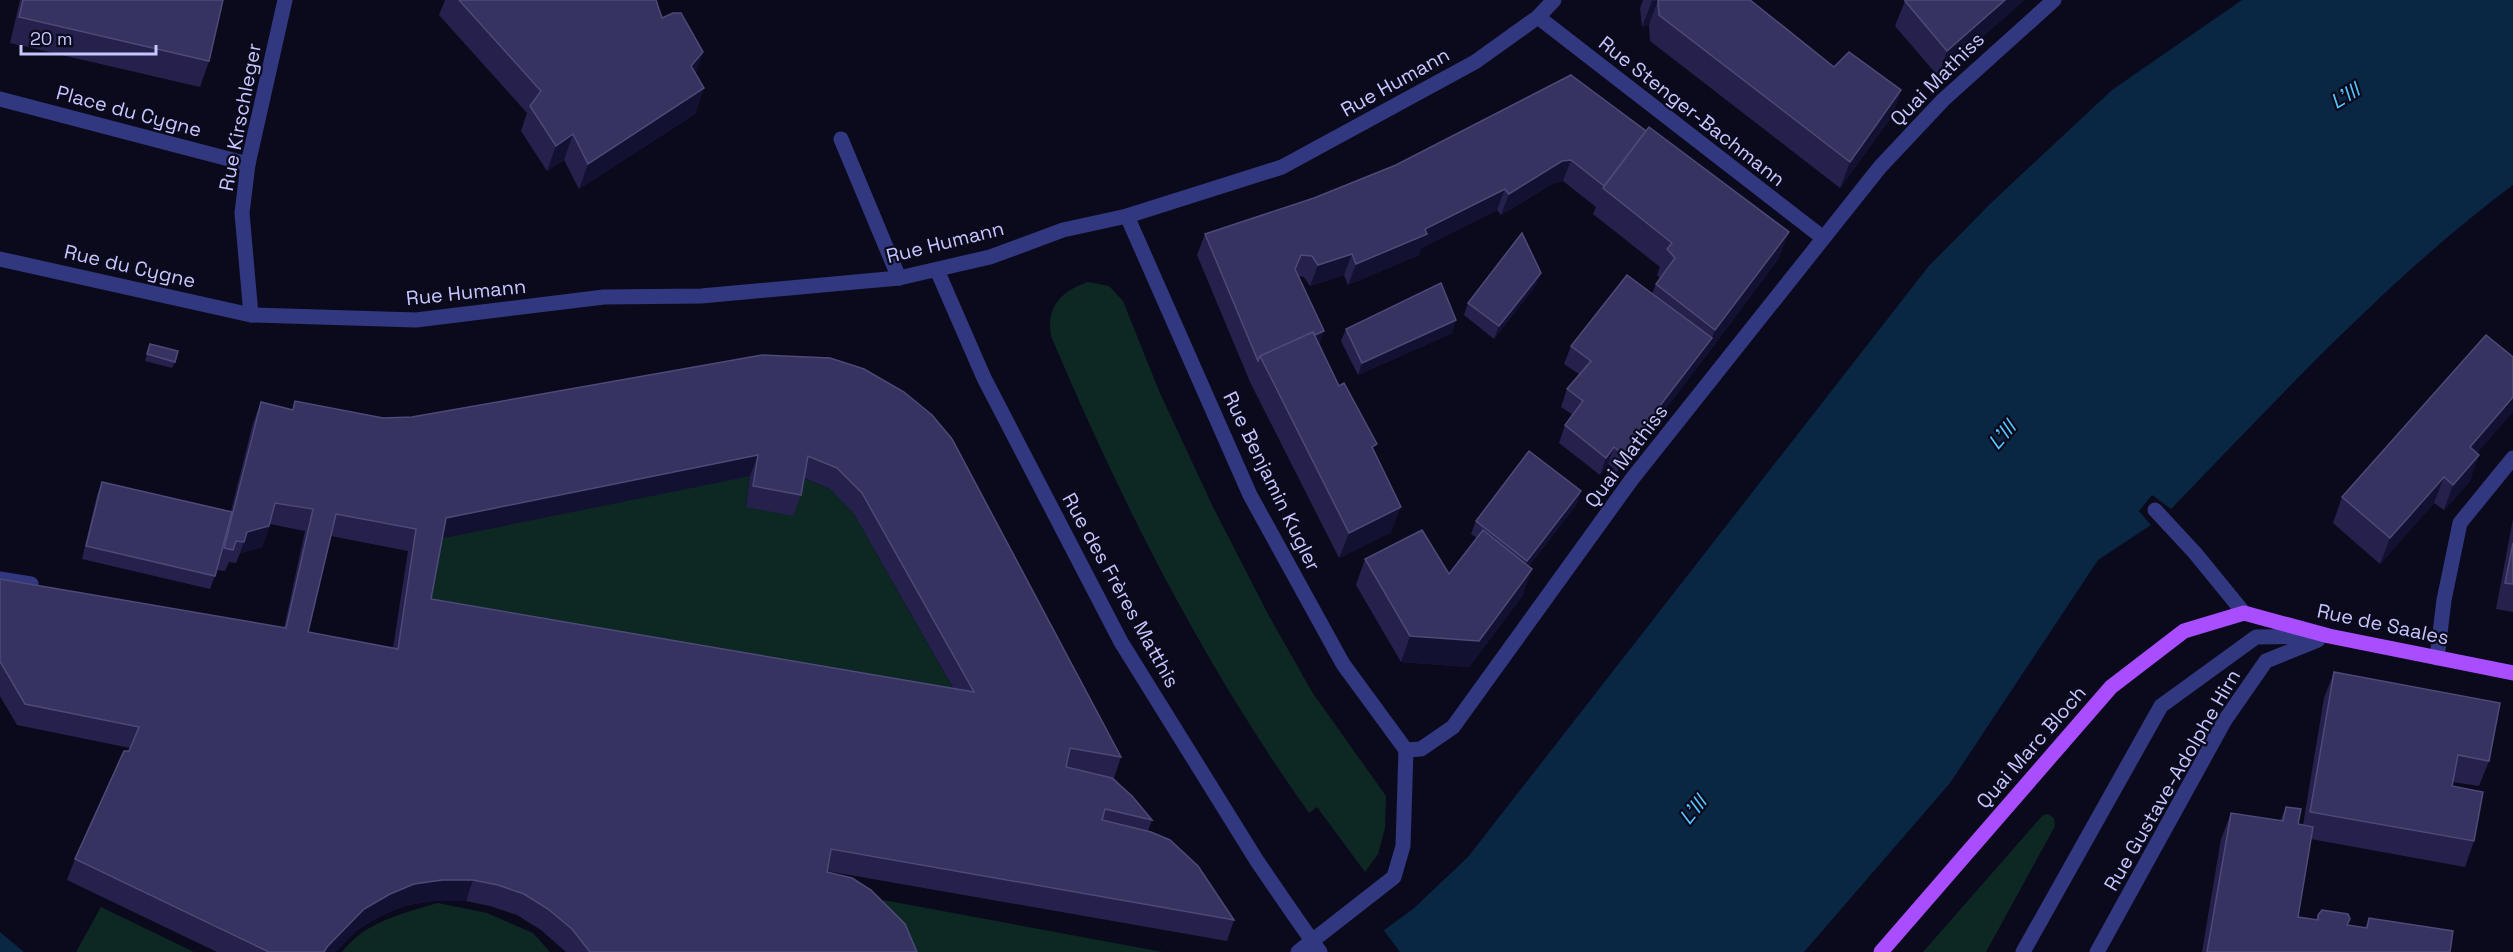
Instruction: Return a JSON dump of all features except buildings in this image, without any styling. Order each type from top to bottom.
[{"type":"main road","name":"Rue de Saales","points":[[2244,613],[2329,636],[2513,673]]},
{"type":"main road","name":"Quai Marc Bloch","points":[[1881,952],[2111,687],[2184,631],[2244,613]]},
{"type":"street","name":"Rue Kirschleger","points":[[251,315],[242,213],[248,164],[285,0]]},
{"type":"street","name":"Rue Humann","points":[[251,315],[416,320],[604,297],[701,296],[899,278],[937,270],[990,257],[1063,230],[1127,216],[1282,167],[1475,62],[1538,17],[1554,0]]},
{"type":"street","name":"Quai Mathiss","points":[[1406,750],[1421,749],[1453,727],[1632,479],[1822,237],[1880,167],[1943,100],[2054,0]]},
{"type":"street","name":"Rue Stenger-Bachmann","points":[[1538,17],[1822,237]]},
{"type":"street","name":"Place du Cygne","points":[[0,99],[248,164]]},
{"type":"street","points":[[841,139],[899,278]]},
{"type":"street","name":"Rue Benjamin Kugler","points":[[1127,216],[1250,495],[1343,664],[1406,750]]},
{"type":"street","name":"Rue du Cygne","points":[[0,259],[251,315]]},
{"type":"street","name":"Rue des Frères Matthis","points":[[937,270],[984,378],[1121,642],[1257,861],[1320,952]]},
{"type":"street","points":[[2437,658],[2449,571],[2460,523],[2513,458]]},
{"type":"street","points":[[2155,510],[2195,553],[2244,613]]},
{"type":"street","points":[[0,579],[47,587]]},
{"type":"street","name":"Rue Gustave-Adolphe Hirn","points":[[2023,952],[2161,706],[2256,638],[2329,636]]},
{"type":"street","name":"Rue Gustave-Adolphe Hirn","points":[[2097,952],[2225,720],[2266,661],[2329,636]]},
{"type":"street","points":[[1298,952],[1394,877],[1403,846],[1406,750]]},
{"type":"green space","points":[[1088,282],[1109,286],[1123,301],[1159,391],[1213,507],[1269,616],[1312,692],[1386,796],[1385,828],[1378,854],[1365,872],[1317,807],[1309,813],[1234,699],[1167,582],[1107,461],[1051,336],[1051,317],[1057,302],[1070,290]]},
{"type":"green space","points":[[750,476],[746,507],[801,477],[830,489],[854,514],[967,713],[423,620],[438,539]]},
{"type":"green space","points":[[2048,814],[2054,818],[2055,826],[1986,952],[1923,952],[2043,815]]},
{"type":"green space","points":[[883,900],[1163,952],[911,952]]},
{"type":"green space","points":[[438,903],[487,913],[533,933],[550,952],[342,952],[351,942],[373,926],[398,915]]},
{"type":"green space","points":[[101,907],[194,952],[76,952]]},
{"type":"water","name":"L'Ill","points":[[2242,0],[2513,0],[2513,185],[2467,221],[2378,299],[2171,509],[2152,495],[2139,511],[2151,525],[2098,560],[1950,783],[1804,952],[1354,952],[1413,909],[1468,857],[1928,267],[1991,203],[2112,90]]},
{"type":"water","points":[[0,932],[24,952],[0,952]]},
{"type":"pier","points":[[1382,928],[1400,952],[1351,952],[1352,950]]}]
